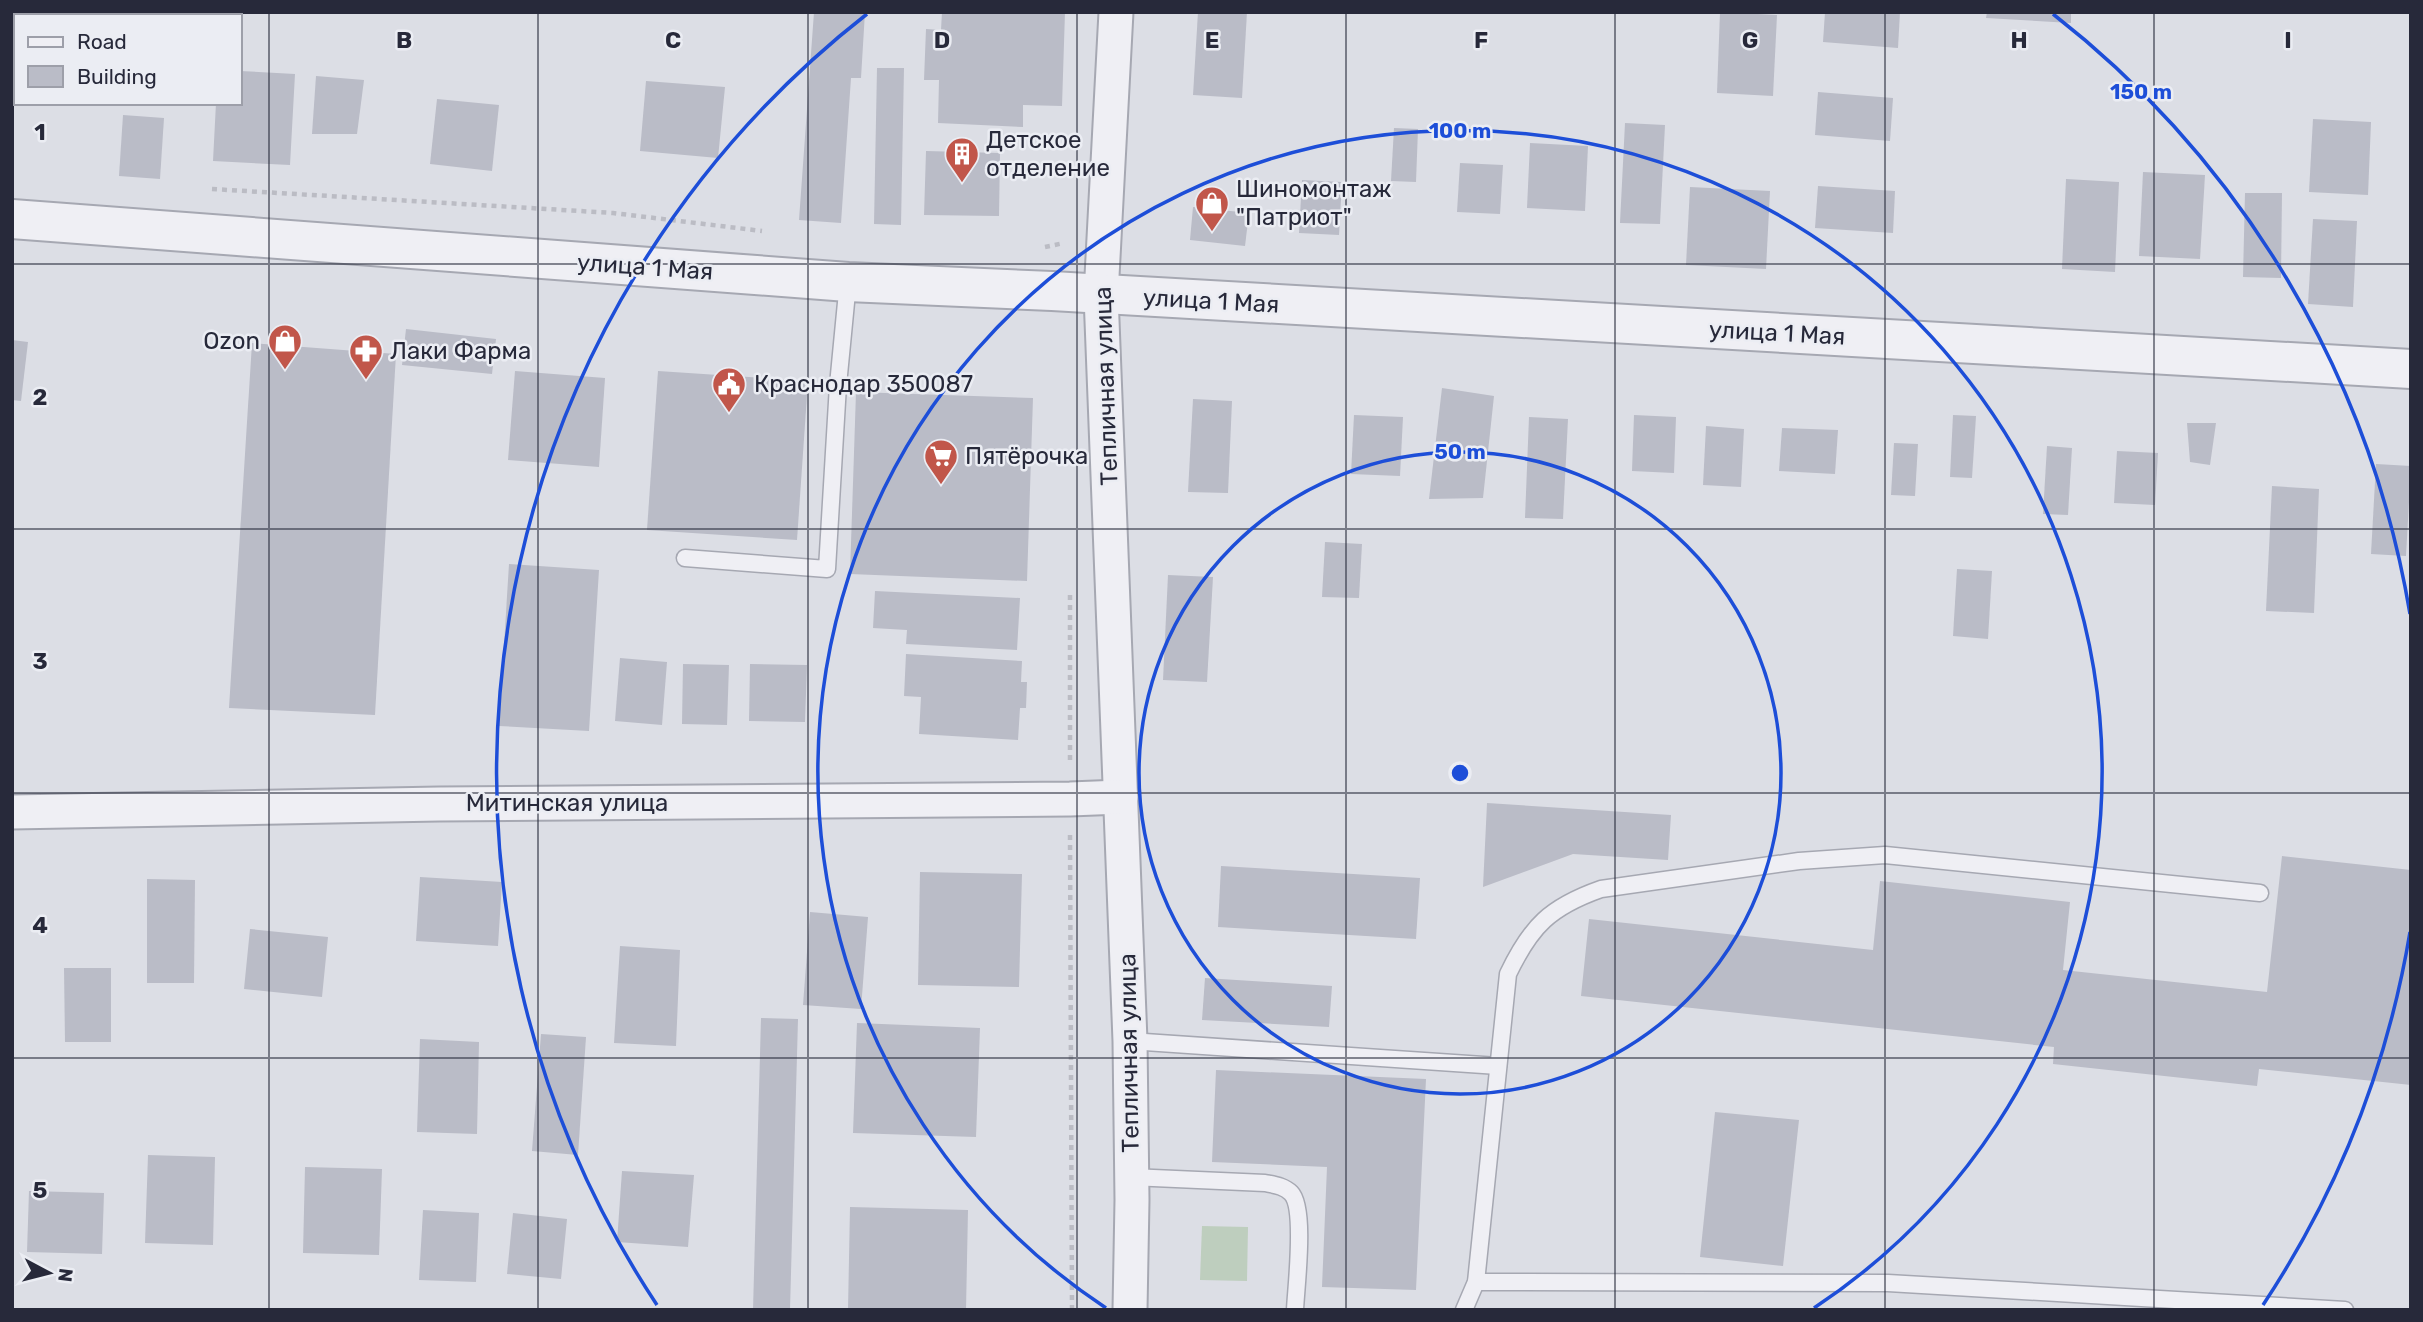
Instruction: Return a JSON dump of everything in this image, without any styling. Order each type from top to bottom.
[{"type":"street","name":"Тепличная улица","points":[[1116,12],[1085,294],[1121,759],[1130,1041],[1130,1310]]},
{"type":"street","name":"улица 1 Мая","points":[[12,219],[848,282],[2411,369]]},
{"type":"street","name":"Митинская улица","points":[[12,812],[439,804],[1121,797]]},
{"type":"lane","points":[[685,558],[827,569],[838,385],[848,282]]},
{"type":"lane","points":[[1464,1310],[1476,1282],[1508,974],[1523,944],[1546,917],[1572,899],[1601,889],[1799,861],[1885,855],[2260,894]]},
{"type":"lane","points":[[1130,1041],[1498,1066]]},
{"type":"lane","points":[[1131,1177],[1265,1184],[1282,1187],[1292,1193],[1299,1217],[1295,1310]]},
{"type":"lane","points":[[1476,1282],[1785,1281],[1900,1284],[2345,1310]]},
{"type":"path","points":[[200,188],[614,213],[766,231]]},
{"type":"path","points":[[1036,248],[1072,242],[1085,294]]},
{"type":"path","points":[[1070,590],[1072,1310]]},
{"type":"green space","points":[[1202,1226],[1248,1227],[1247,1281],[1200,1280]]},
{"type":"building","points":[[136,12],[202,12],[202,14]]},
{"type":"building","points":[[814,12],[865,12],[861,78],[851,78],[841,223],[799,220]]},
{"type":"building","points":[[942,12],[1065,12],[1062,106],[1023,105],[1023,127],[938,123],[939,80],[924,80],[926,29],[941,30]]},
{"type":"building","points":[[1198,12],[1247,12],[1242,98],[1193,95]]},
{"type":"building","points":[[1720,12],[1777,15],[1773,96],[1717,93]]},
{"type":"building","points":[[1825,12],[1900,12],[1898,48],[1823,42]]},
{"type":"building","points":[[1987,12],[2071,12],[2071,23],[1986,18]]},
{"type":"building","points":[[877,68],[904,68],[901,225],[874,224]]},
{"type":"building","points":[[242,71],[295,74],[290,165],[213,161],[216,105],[242,105]]},
{"type":"building","points":[[316,76],[364,80],[357,134],[312,134]]},
{"type":"building","points":[[646,81],[725,87],[718,158],[640,151]]},
{"type":"building","points":[[1818,92],[1893,98],[1890,141],[1815,135]]},
{"type":"building","points":[[437,99],[499,105],[492,171],[430,164]]},
{"type":"building","points":[[123,115],[164,118],[160,179],[119,176]]},
{"type":"building","points":[[2313,119],[2371,122],[2368,195],[2309,192]]},
{"type":"building","points":[[1625,123],[1665,125],[1660,224],[1620,223]]},
{"type":"building","points":[[1394,128],[1418,129],[1416,182],[1391,181]]},
{"type":"building","points":[[1530,143],[1588,146],[1585,211],[1527,208]]},
{"type":"building","name":"Детское отделение","points":[[926,151],[1000,153],[999,216],[924,215]]},
{"type":"building","points":[[1460,163],[1503,165],[1500,214],[1457,212]]},
{"type":"building","points":[[2143,172],[2205,175],[2200,259],[2139,256]]},
{"type":"building","points":[[2066,179],[2119,182],[2115,272],[2062,269]]},
{"type":"building","points":[[1302,180],[1342,182],[1339,235],[1299,233]]},
{"type":"building","points":[[1818,186],[1895,191],[1893,233],[1815,228]]},
{"type":"building","points":[[1690,187],[1770,191],[1766,269],[1686,265]]},
{"type":"building","points":[[2245,193],[2282,193],[2281,278],[2243,277]]},
{"type":"building","points":[[1193,207],[1249,213],[1245,246],[1190,240]]},
{"type":"building","points":[[2313,219],[2357,221],[2353,307],[2308,304]]},
{"type":"building","points":[[406,329],[496,339],[492,374],[402,365]]},
{"type":"building","points":[[12,340],[28,342],[21,401],[12,400]]},
{"type":"building","points":[[252,343],[396,354],[375,715],[229,708]]},
{"type":"building","points":[[515,371],[605,378],[599,467],[508,460]]},
{"type":"building","points":[[658,371],[808,381],[797,540],[647,530]]},
{"type":"building","points":[[1442,388],[1494,396],[1483,498],[1429,499]]},
{"type":"building","name":"Пятёрочка","points":[[856,392],[1033,398],[1027,581],[850,574]]},
{"type":"building","points":[[1193,399],[1232,401],[1228,493],[1188,492]]},
{"type":"building","points":[[1354,415],[1403,417],[1400,476],[1351,474]]},
{"type":"building","points":[[1634,415],[1676,417],[1674,473],[1632,471]]},
{"type":"building","points":[[1953,415],[1976,416],[1972,478],[1950,477]]},
{"type":"building","points":[[1529,417],[1568,419],[1563,519],[1525,518]]},
{"type":"building","points":[[2187,423],[2216,423],[2210,465],[2190,462]]},
{"type":"building","points":[[1706,426],[1744,429],[1741,487],[1703,485]]},
{"type":"building","points":[[1782,428],[1838,430],[1835,474],[1779,471]]},
{"type":"building","points":[[1894,443],[1918,444],[1915,496],[1891,495]]},
{"type":"building","points":[[2047,446],[2072,448],[2068,515],[2043,514]]},
{"type":"building","points":[[2117,451],[2158,453],[2155,505],[2114,503]]},
{"type":"building","points":[[2376,464],[2411,466],[2406,556],[2371,554]]},
{"type":"building","points":[[2272,486],[2319,489],[2314,613],[2266,611]]},
{"type":"building","points":[[1325,542],[1362,544],[1359,598],[1322,597]]},
{"type":"building","points":[[509,564],[599,570],[589,731],[499,726]]},
{"type":"building","points":[[1957,569],[1992,571],[1988,639],[1953,636]]},
{"type":"building","points":[[1168,575],[1213,577],[1207,682],[1163,680]]},
{"type":"building","points":[[875,591],[1020,598],[1017,650],[906,644],[907,630],[873,628]]},
{"type":"building","points":[[906,654],[1022,661],[1021,682],[1027,682],[1026,708],[1020,708],[1018,740],[919,734],[921,697],[904,696]]},
{"type":"building","points":[[620,658],[667,662],[662,725],[615,721]]},
{"type":"building","points":[[683,664],[729,665],[727,725],[682,724]]},
{"type":"building","points":[[750,664],[807,665],[805,722],[749,721]]},
{"type":"building","points":[[1487,803],[1671,815],[1668,860],[1573,854],[1483,887]]},
{"type":"building","points":[[2282,856],[2411,870],[2411,1085],[2259,1069],[2257,1086],[2053,1064],[2054,1047],[1581,996],[1589,919],[1873,950],[1880,881],[2070,902],[2063,970],[2267,992]]},
{"type":"building","points":[[1221,866],[1420,878],[1416,939],[1218,927]]},
{"type":"building","points":[[920,872],[1022,874],[1019,987],[918,985]]},
{"type":"building","points":[[420,877],[502,882],[498,946],[416,941]]},
{"type":"building","points":[[147,879],[195,880],[194,983],[147,983]]},
{"type":"building","points":[[810,912],[868,917],[861,1009],[803,1005]]},
{"type":"building","points":[[250,929],[328,937],[322,997],[244,989]]},
{"type":"building","points":[[620,946],[680,950],[676,1046],[614,1043]]},
{"type":"building","points":[[64,968],[111,968],[111,1042],[65,1042]]},
{"type":"building","points":[[1205,978],[1332,986],[1329,1027],[1202,1020]]},
{"type":"building","points":[[761,1018],[798,1019],[790,1310],[753,1310]]},
{"type":"building","points":[[857,1023],[980,1028],[976,1137],[853,1133]]},
{"type":"building","points":[[541,1034],[586,1037],[578,1155],[532,1151]]},
{"type":"building","points":[[420,1039],[479,1042],[477,1134],[417,1132]]},
{"type":"building","points":[[1216,1070],[1426,1079],[1416,1290],[1322,1287],[1327,1167],[1212,1162]]},
{"type":"building","points":[[1715,1112],[1799,1120],[1783,1266],[1700,1257]]},
{"type":"building","points":[[148,1155],[215,1157],[213,1245],[145,1243]]},
{"type":"building","points":[[305,1167],[382,1169],[379,1255],[303,1253]]},
{"type":"building","points":[[622,1171],[694,1175],[688,1247],[617,1242]]},
{"type":"building","points":[[29,1191],[104,1193],[102,1254],[27,1252]]},
{"type":"building","points":[[850,1207],[968,1210],[966,1310],[848,1310]]},
{"type":"building","points":[[423,1210],[479,1213],[476,1282],[419,1280]]},
{"type":"building","points":[[513,1213],[567,1219],[561,1279],[507,1274]]},
{"type":"place","name":"Детское отделение","points":[[962,184]]},
{"type":"place","name":"Шиномонтаж \"Патриот\"","points":[[1212,233]]},
{"type":"place","name":"Ozon","points":[[285,371]]},
{"type":"place","name":"Лаки Фарма","points":[[366,381]]},
{"type":"place","name":"Краснодар 350087","points":[[729,414]]},
{"type":"place","name":"Пятёрочка","points":[[941,486]]}]
